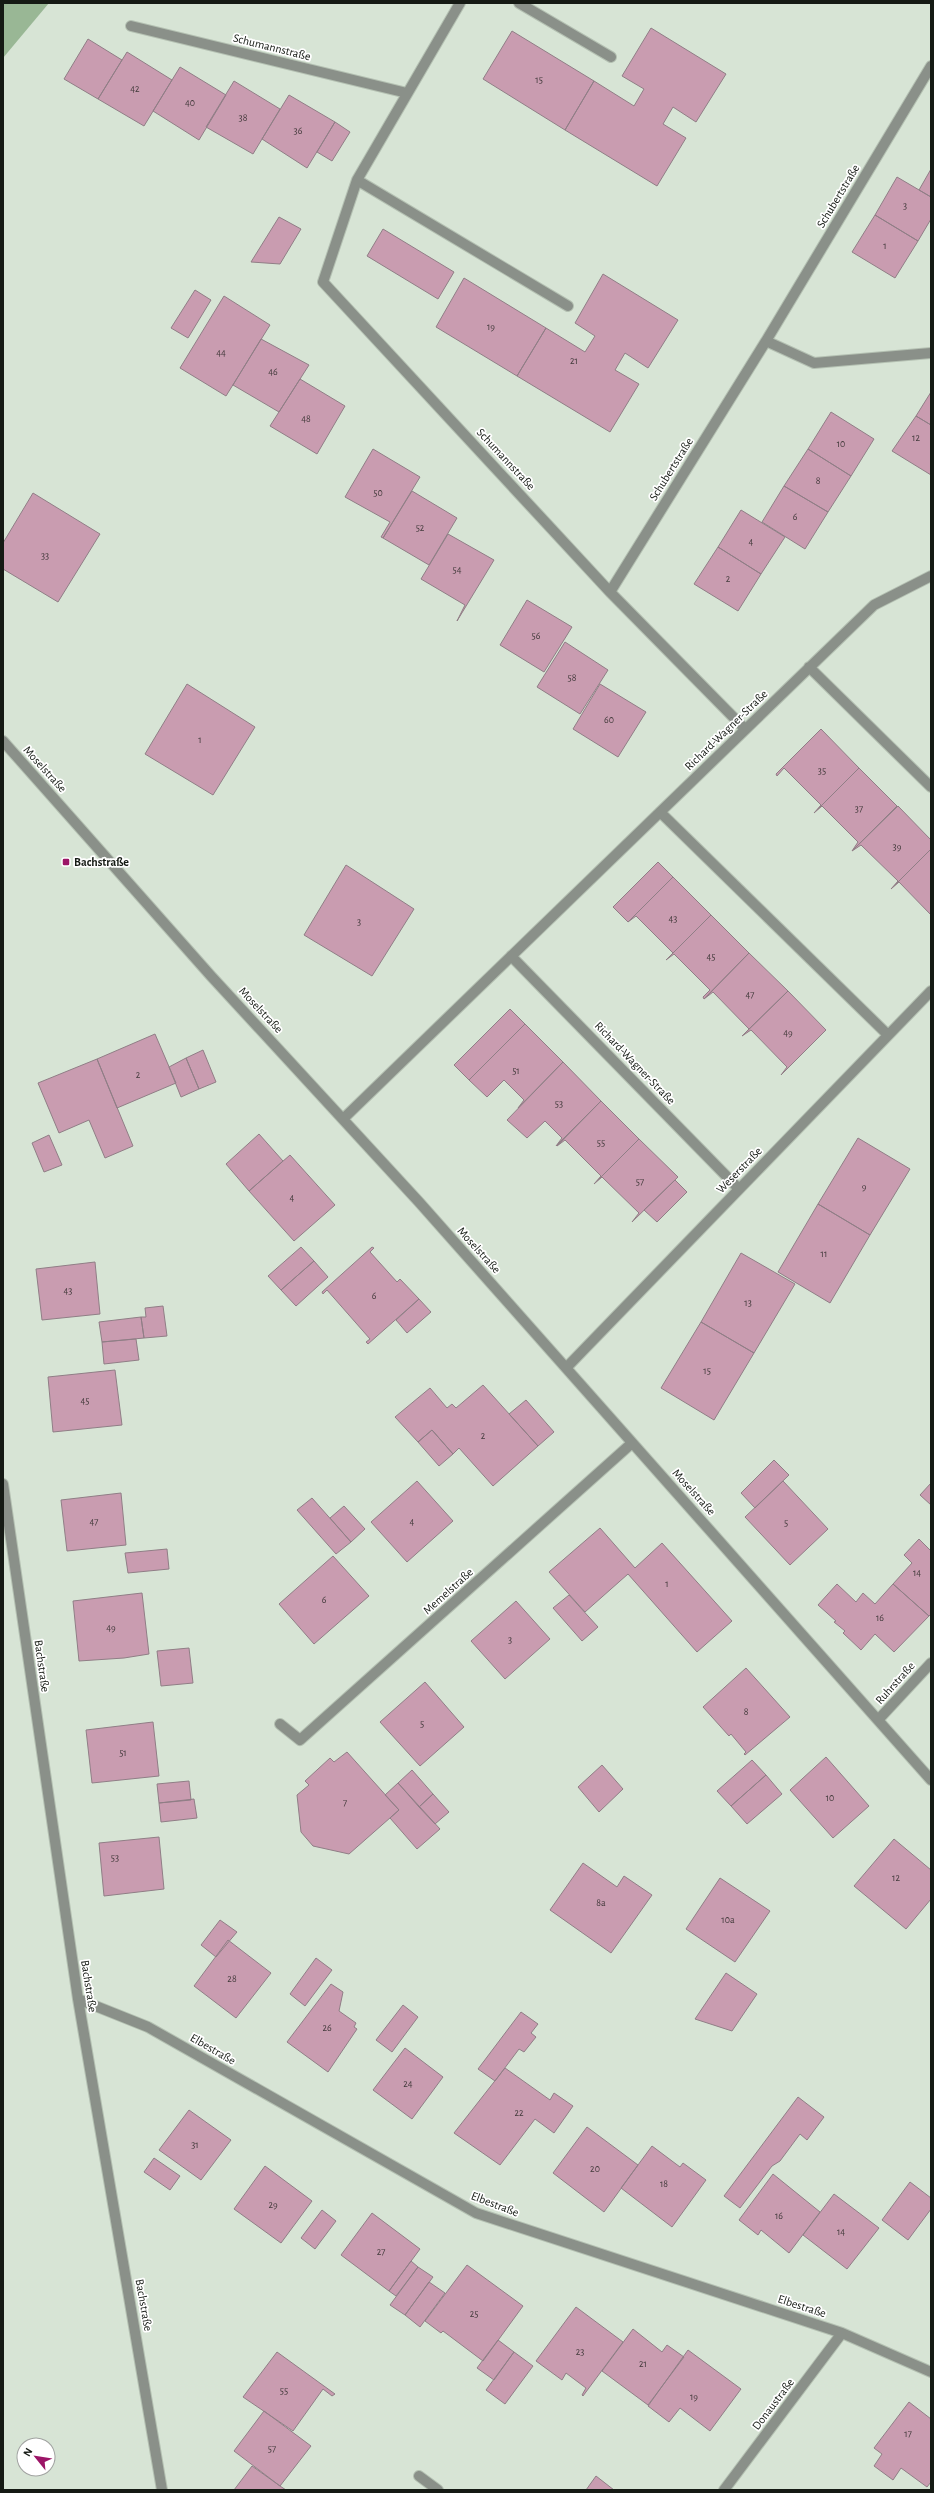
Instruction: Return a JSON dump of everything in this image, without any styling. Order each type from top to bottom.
[{"type":"street","name":"Schumannstraße","points":[[460,3],[356,180],[324,282],[610,592],[745,729]]},
{"type":"street","points":[[519,3],[610,57]]},
{"type":"street","name":"Schumannstraße","points":[[131,26],[407,93]]},
{"type":"street","name":"Schubertstraße","points":[[610,592],[766,340],[931,66]]},
{"type":"street","points":[[356,180],[568,306]]},
{"type":"street","points":[[766,340],[814,363],[931,353]]},
{"type":"street","name":"Richard-Wagner-Straße","points":[[344,1118],[874,604],[931,576]]},
{"type":"street","points":[[809,667],[931,787]]},
{"type":"street","name":"Moselstraße","points":[[3,741],[212,976],[344,1118],[931,1780]]},
{"type":"street","points":[[660,812],[888,1035]]},
{"type":"street","name":"Richard-Wagner-Straße","points":[[511,956],[740,1189]]},
{"type":"street","name":"Weserstraße","points":[[566,1368],[931,991]]},
{"type":"street","name":"Memelstraße","points":[[280,1724],[300,1740],[632,1443]]},
{"type":"street","name":"Bachstraße","points":[[3,1484],[78,1999],[162,2490]]},
{"type":"street","name":"Ruhrstraße","points":[[878,1720],[931,1663]]},
{"type":"street","name":"Elbestraße","points":[[78,1999],[148,2027],[476,2214],[842,2333],[931,2372]]},
{"type":"street","name":"Donaustraße","points":[[724,2490],[842,2333]]},
{"type":"street","points":[[419,2476],[438,2490]]},
{"type":"green space","points":[[3,3],[49,3],[3,58]]},
{"type":"building","points":[[651,28],[726,74],[696,122],[673,107],[663,124],[686,138],[657,186],[565,130],[594,81],[634,106],[644,89],[622,76]]},
{"type":"building","points":[[512,31],[594,81],[565,130],[483,79]]},
{"type":"building","points":[[88,39],[122,60],[98,99],[64,79]]},
{"type":"building","points":[[127,52],[172,80],[144,126],[98,99]]},
{"type":"building","points":[[180,67],[226,95],[199,140],[153,111]]},
{"type":"building","points":[[234,81],[280,109],[253,154],[206,127]]},
{"type":"building","points":[[289,95],[335,122],[307,168],[262,139]]},
{"type":"building","points":[[335,122],[350,132],[332,161],[317,152]]},
{"type":"building","points":[[931,169],[931,197],[919,190]]},
{"type":"building","points":[[897,177],[931,197],[931,219],[918,241],[875,215]]},
{"type":"building","points":[[875,215],[918,241],[895,278],[852,252]]},
{"type":"building","points":[[279,217],[301,229],[280,264],[251,262]]},
{"type":"building","points":[[383,229],[454,272],[438,299],[367,256]]},
{"type":"building","points":[[603,274],[678,320],[648,368],[625,353],[615,370],[639,384],[610,432],[517,376],[546,328],[585,352],[595,336],[575,323]]},
{"type":"building","points":[[464,278],[546,328],[517,376],[436,327]]},
{"type":"building","points":[[195,290],[211,300],[188,338],[171,328]]},
{"type":"building","points":[[224,296],[270,325],[226,396],[180,368]]},
{"type":"building","points":[[261,339],[309,365],[279,412],[233,385]]},
{"type":"building","points":[[300,379],[345,406],[317,454],[270,426]]},
{"type":"building","points":[[931,392],[931,425],[916,416]]},
{"type":"building","points":[[831,412],[874,439],[851,476],[808,449]]},
{"type":"building","points":[[916,416],[931,425],[931,475],[892,451]]},
{"type":"building","points":[[373,449],[420,477],[383,538],[381,537],[390,522],[345,497]]},
{"type":"building","points":[[808,449],[851,476],[828,512],[784,486]]},
{"type":"building","points":[[784,486],[828,512],[805,549],[762,522]]},
{"type":"building","points":[[412,491],[457,518],[429,565],[383,538]]},
{"type":"building","points":[[33,493],[100,534],[58,602],[3,569],[3,543]]},
{"type":"building","points":[[741,510],[785,537],[761,574],[718,547]]},
{"type":"building","points":[[448,534],[494,560],[457,621],[465,605],[421,579]]},
{"type":"building","points":[[718,547],[761,574],[738,611],[694,584]]},
{"type":"building","points":[[527,600],[572,627],[544,672],[500,645]]},
{"type":"building","points":[[565,642],[608,670],[580,714],[537,687]]},
{"type":"building","points":[[187,684],[255,727],[213,795],[145,754]]},
{"type":"building","points":[[600,684],[646,712],[618,757],[573,729]]},
{"type":"building","points":[[821,729],[859,768],[814,813],[821,805],[784,768],[777,776],[776,774]]},
{"type":"building","points":[[859,768],[897,806],[852,851],[858,842],[822,806],[814,813]]},
{"type":"building","points":[[898,806],[931,840],[931,849],[891,889],[898,881],[861,845],[852,851]]},
{"type":"building","points":[[931,849],[931,915],[899,882],[891,889]]},
{"type":"building","points":[[658,862],[673,877],[628,922],[613,907]]},
{"type":"building","points":[[346,865],[414,909],[372,976],[304,935]]},
{"type":"building","points":[[673,877],[711,915],[673,953],[636,916],[628,922]]},
{"type":"building","points":[[711,915],[749,953],[704,999],[703,997],[710,990],[674,954],[666,960]]},
{"type":"building","points":[[749,953],[788,991],[742,1036],[749,1029],[713,992],[704,999]]},
{"type":"building","points":[[788,991],[826,1030],[781,1075],[787,1067],[751,1030],[742,1036]]},
{"type":"building","points":[[510,1009],[525,1024],[469,1080],[454,1065]]},
{"type":"building","points":[[525,1024],[563,1062],[518,1108],[524,1100],[504,1080],[487,1097],[469,1080]]},
{"type":"building","points":[[155,1034],[176,1083],[117,1108],[97,1059]]},
{"type":"building","points":[[203,1050],[216,1082],[199,1089],[186,1058]]},
{"type":"building","points":[[186,1058],[199,1089],[181,1097],[169,1067]]},
{"type":"building","points":[[97,1059],[133,1146],[105,1158],[89,1120],[59,1133],[38,1083]]},
{"type":"building","points":[[563,1062],[601,1101],[556,1146],[562,1138],[545,1121],[527,1138],[507,1120]]},
{"type":"building","points":[[601,1101],[639,1139],[594,1184],[601,1176],[565,1140],[557,1146]]},
{"type":"building","points":[[259,1134],[283,1161],[249,1191],[226,1164]]},
{"type":"building","points":[[49,1135],[62,1165],[44,1172],[32,1143]]},
{"type":"building","points":[[858,1138],[910,1169],[870,1235],[818,1204]]},
{"type":"building","points":[[639,1139],[678,1177],[632,1222],[639,1213],[602,1177],[594,1184]]},
{"type":"building","points":[[290,1155],[335,1205],[294,1241],[249,1191]]},
{"type":"building","points":[[675,1180],[687,1192],[657,1222],[644,1210]]},
{"type":"building","points":[[818,1204],[870,1235],[830,1303],[778,1272]]},
{"type":"building","points":[[301,1247],[314,1261],[281,1290],[268,1276]]},
{"type":"building","points":[[372,1247],[374,1248],[370,1252],[397,1282],[400,1279],[419,1299],[368,1344],[366,1342],[370,1339],[327,1290],[323,1294],[322,1292]]},
{"type":"building","points":[[741,1253],[795,1284],[754,1353],[701,1322]]},
{"type":"building","points":[[314,1261],[328,1277],[296,1306],[281,1290]]},
{"type":"building","points":[[95,1262],[100,1314],[42,1320],[36,1269]]},
{"type":"building","points":[[419,1299],[431,1312],[407,1333],[396,1320]]},
{"type":"building","points":[[163,1306],[167,1336],[144,1338],[141,1317],[146,1317],[145,1308]]},
{"type":"building","points":[[141,1317],[144,1338],[102,1342],[99,1322]]},
{"type":"building","points":[[701,1322],[754,1353],[714,1420],[661,1388]]},
{"type":"building","points":[[136,1339],[139,1360],[104,1364],[102,1342]]},
{"type":"building","points":[[115,1370],[122,1425],[53,1432],[48,1377]]},
{"type":"building","points":[[483,1385],[538,1446],[493,1486],[459,1448],[453,1454],[432,1430],[418,1442],[395,1417],[430,1388],[447,1408],[452,1404],[456,1408]]},
{"type":"building","points":[[526,1400],[554,1432],[538,1446],[509,1414]]},
{"type":"building","points":[[432,1430],[453,1454],[439,1466],[418,1442]]},
{"type":"building","points":[[774,1460],[789,1475],[755,1508],[741,1493]]},
{"type":"building","points":[[417,1481],[453,1521],[407,1562],[371,1522]]},
{"type":"building","points":[[783,1481],[828,1529],[790,1565],[745,1517]]},
{"type":"building","points":[[931,1483],[931,1505],[920,1495]]},
{"type":"building","points":[[121,1493],[126,1545],[67,1551],[61,1500]]},
{"type":"building","points":[[312,1498],[351,1542],[336,1554],[297,1510]]},
{"type":"building","points":[[344,1506],[365,1529],[351,1542],[330,1518]]},
{"type":"building","points":[[600,1528],[635,1568],[662,1543],[732,1621],[697,1652],[628,1574],[585,1612],[549,1572]]},
{"type":"building","points":[[919,1539],[931,1551],[931,1614],[929,1616],[893,1584],[912,1563],[904,1555]]},
{"type":"building","points":[[167,1549],[169,1569],[128,1573],[125,1553]]},
{"type":"building","points":[[333,1556],[369,1596],[314,1644],[279,1604]]},
{"type":"building","points":[[837,1584],[856,1602],[863,1593],[875,1604],[893,1584],[929,1616],[894,1652],[875,1634],[861,1650],[843,1633],[845,1631],[834,1622],[836,1621],[818,1605]]},
{"type":"building","points":[[142,1593],[149,1654],[124,1658],[79,1661],[73,1601]]},
{"type":"building","points":[[569,1595],[598,1627],[582,1641],[553,1608]]},
{"type":"building","points":[[516,1601],[550,1639],[505,1679],[471,1641]]},
{"type":"building","points":[[189,1648],[193,1683],[161,1686],[157,1651]]},
{"type":"building","points":[[746,1668],[790,1717],[745,1755],[744,1754],[746,1752],[731,1734],[729,1736],[703,1707]]},
{"type":"building","points":[[425,1682],[464,1727],[420,1766],[380,1722]]},
{"type":"building","points":[[153,1722],[159,1776],[92,1783],[86,1730]]},
{"type":"building","points":[[347,1752],[399,1810],[349,1854],[313,1846],[301,1832],[297,1795],[309,1785],[305,1781],[330,1758],[334,1762]]},
{"type":"building","points":[[826,1757],[869,1806],[833,1838],[790,1790]]},
{"type":"building","points":[[752,1760],[766,1775],[731,1806],[717,1791]]},
{"type":"building","points":[[602,1765],[623,1789],[599,1812],[578,1787]]},
{"type":"building","points":[[412,1770],[433,1794],[419,1807],[398,1783]]},
{"type":"building","points":[[766,1775],[782,1794],[747,1824],[731,1806]]},
{"type":"building","points":[[189,1781],[191,1800],[159,1803],[157,1784]]},
{"type":"building","points":[[398,1783],[440,1829],[417,1849],[390,1818],[399,1810],[385,1795]]},
{"type":"building","points":[[433,1794],[449,1812],[435,1824],[419,1807]]},
{"type":"building","points":[[194,1799],[197,1818],[161,1822],[159,1803]]},
{"type":"building","points":[[159,1837],[164,1889],[104,1896],[99,1843]]},
{"type":"building","points":[[894,1839],[931,1870],[931,1899],[906,1929],[854,1886]]},
{"type":"building","points":[[583,1863],[617,1887],[624,1876],[652,1895],[611,1953],[550,1910]]},
{"type":"building","points":[[720,1878],[770,1911],[735,1962],[686,1929]]},
{"type":"building","points":[[220,1920],[237,1932],[216,1957],[201,1945]]},
{"type":"building","points":[[228,1940],[271,1973],[236,2018],[194,1986]]},
{"type":"building","points":[[316,1958],[332,1970],[305,2006],[290,1994]]},
{"type":"building","points":[[726,1973],[757,1994],[732,2031],[695,2019]]},
{"type":"building","points":[[331,1984],[343,1992],[339,2011],[356,2023],[354,2027],[357,2029],[328,2072],[287,2042]]},
{"type":"building","points":[[403,2005],[418,2017],[392,2052],[376,2040]]},
{"type":"building","points":[[521,2012],[538,2024],[531,2033],[536,2037],[524,2052],[519,2049],[495,2081],[478,2069]]},
{"type":"building","points":[[405,2048],[443,2077],[412,2119],[373,2090]]},
{"type":"building","points":[[505,2068],[550,2100],[554,2093],[573,2106],[554,2133],[535,2119],[500,2165],[454,2133]]},
{"type":"building","points":[[798,2097],[824,2117],[807,2140],[800,2134],[780,2161],[772,2166],[740,2208],[724,2196]]},
{"type":"building","points":[[189,2110],[231,2140],[201,2180],[159,2150]]},
{"type":"building","points":[[587,2127],[638,2165],[604,2212],[553,2173]]},
{"type":"building","points":[[652,2146],[680,2167],[683,2163],[706,2180],[672,2227],[621,2188]]},
{"type":"building","points":[[154,2158],[180,2176],[170,2190],[144,2172]]},
{"type":"building","points":[[265,2166],[312,2201],[281,2243],[234,2209]]},
{"type":"building","points":[[773,2174],[820,2212],[789,2253],[761,2230],[758,2235],[739,2220]]},
{"type":"building","points":[[910,2182],[931,2198],[931,2209],[908,2240],[882,2220]]},
{"type":"building","points":[[834,2194],[879,2228],[847,2269],[803,2235]]},
{"type":"building","points":[[322,2210],[336,2221],[315,2249],[301,2238]]},
{"type":"building","points":[[372,2213],[420,2249],[389,2291],[341,2255]]},
{"type":"building","points":[[411,2261],[418,2267],[396,2296],[389,2291]]},
{"type":"building","points":[[467,2265],[523,2306],[483,2361],[443,2331],[441,2333],[425,2321]]},
{"type":"building","points":[[418,2267],[433,2277],[405,2315],[390,2305]]},
{"type":"building","points":[[429,2282],[445,2293],[420,2327],[405,2315]]},
{"type":"building","points":[[576,2307],[623,2342],[583,2396],[582,2395],[586,2388],[566,2373],[562,2380],[536,2361]]},
{"type":"building","points":[[633,2329],[662,2352],[667,2345],[684,2357],[648,2405],[602,2371]]},
{"type":"building","points":[[498,2340],[514,2352],[494,2380],[477,2368]]},
{"type":"building","points":[[688,2350],[741,2389],[710,2431],[680,2408],[669,2422],[648,2406]]},
{"type":"building","points":[[277,2352],[335,2394],[332,2396],[323,2389],[293,2431],[243,2397]]},
{"type":"building","points":[[514,2352],[533,2366],[505,2404],[486,2390]]},
{"type":"building","points":[[909,2402],[931,2419],[931,2482],[927,2487],[901,2468],[893,2480],[874,2466],[882,2454],[874,2448]]},
{"type":"building","points":[[264,2411],[311,2446],[280,2486],[234,2451]]},
{"type":"building","points":[[252,2466],[280,2486],[286,2490],[234,2490]]},
{"type":"building","points":[[596,2476],[614,2490],[586,2490]]},
{"type":"place","name":"Bachstraße","points":[[66,862]]}]
